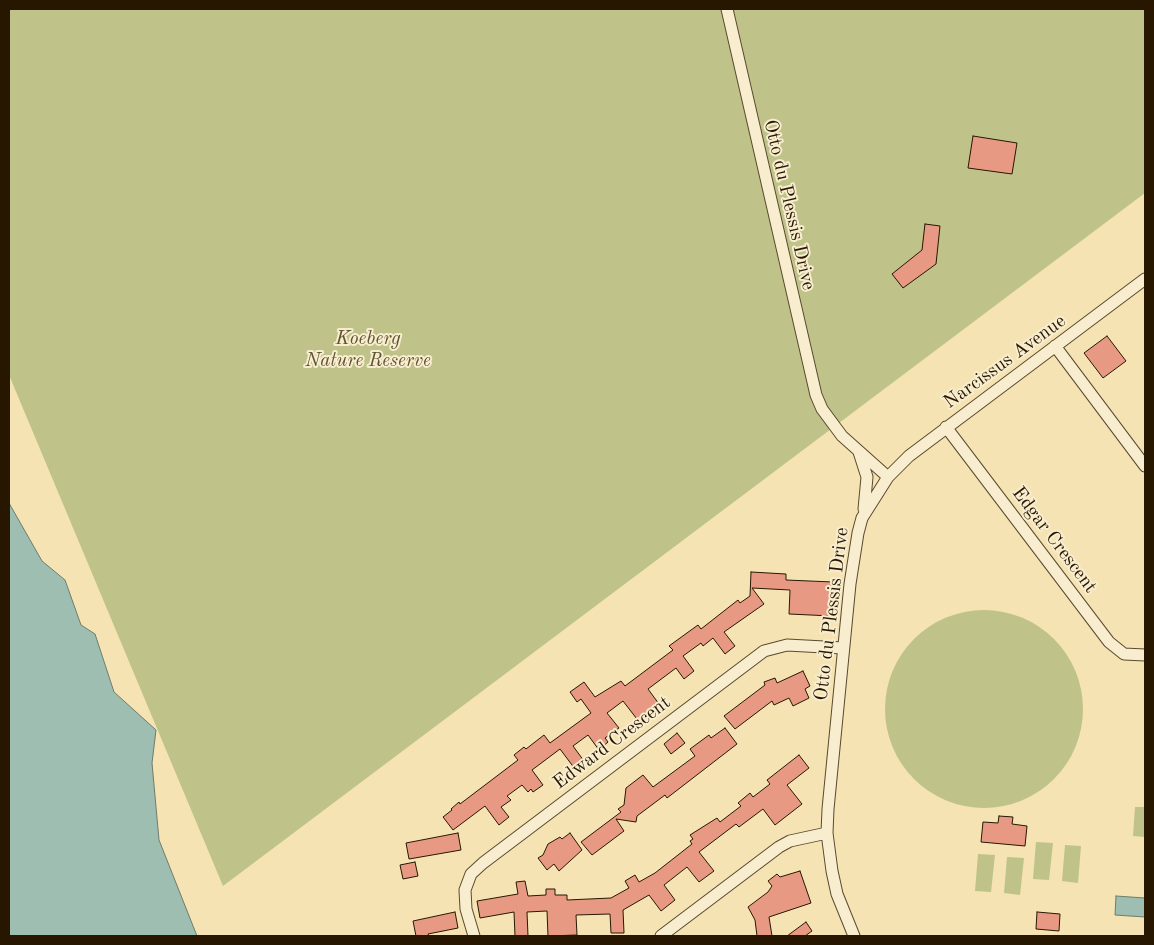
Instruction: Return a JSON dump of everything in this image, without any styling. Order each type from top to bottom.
[{"type":"street","name":"Otto du Plessis Drive","points":[[727,9],[814,387],[826,415],[859,452],[888,476],[862,518],[853,560],[843,648],[827,833],[832,872],[854,936]]},
{"type":"street","name":"Narcissus Avenue","points":[[888,476],[909,456],[946,427],[1145,279]]},
{"type":"street","points":[[1055,346],[1145,466]]},
{"type":"street","name":"Edgar Crescent","points":[[946,427],[1109,642],[1124,654],[1145,655]]},
{"type":"street","points":[[859,452],[867,477],[862,518]]},
{"type":"street","name":"Edward Crescent","points":[[474,936],[466,909],[465,890],[471,874],[483,863],[764,651],[787,645],[843,648]]},
{"type":"street","points":[[660,936],[779,847],[790,841],[827,833]]},
{"type":"green space","name":"Koeberg Nature Reserve","points":[[9,9],[1145,9],[1145,193],[223,886],[9,375]]},
{"type":"green space","points":[[984,610],[1013,614],[1031,622],[1047,632],[1061,646],[1079,680],[1083,709],[1079,738],[1071,756],[1061,772],[1047,786],[1013,804],[984,808],[955,804],[937,796],[921,786],[907,772],[889,738],[885,709],[889,680],[897,662],[907,646],[921,632],[955,614]]},
{"type":"green space","points":[[1135,807],[1145,807],[1145,837],[1133,836]]},
{"type":"green space","points":[[1036,842],[1053,843],[1049,880],[1033,879]]},
{"type":"green space","points":[[1065,845],[1081,846],[1078,883],[1062,881]]},
{"type":"green space","points":[[978,854],[995,855],[991,892],[975,891]]},
{"type":"green space","points":[[1007,857],[1024,858],[1020,895],[1004,893]]},
{"type":"shaded area","points":[[9,503],[42,561],[65,580],[81,625],[95,634],[114,692],[156,730],[152,763],[159,840],[197,936],[9,936]]},
{"type":"shaded area","points":[[1116,896],[1145,898],[1145,917],[1115,915]]},
{"type":"building","points":[[973,136],[1017,143],[1012,174],[968,168]]},
{"type":"building","points":[[925,224],[940,226],[936,264],[903,288],[892,274],[922,250]]},
{"type":"building","points":[[1107,336],[1126,361],[1103,378],[1084,353]]},
{"type":"building","points":[[751,572],[786,574],[786,580],[833,582],[832,616],[789,614],[790,590],[752,588],[764,604],[724,632],[735,646],[725,654],[713,638],[703,646],[701,643],[683,656],[694,671],[684,679],[676,668],[648,689],[659,704],[646,714],[648,717],[640,723],[623,701],[607,713],[619,728],[605,738],[608,742],[599,750],[588,735],[573,746],[586,767],[578,773],[560,749],[532,770],[543,785],[533,792],[531,789],[528,792],[522,785],[507,796],[511,800],[501,807],[509,817],[499,825],[485,806],[453,830],[443,817],[459,802],[460,804],[518,760],[514,755],[524,747],[526,749],[544,735],[550,743],[591,713],[581,699],[577,702],[570,692],[584,682],[595,697],[621,681],[625,686],[673,650],[669,646],[698,625],[701,629],[738,600],[740,603],[750,596]]},
{"type":"building","points":[[803,671],[810,686],[805,689],[809,698],[793,706],[789,698],[774,705],[772,701],[735,729],[724,716],[765,685],[764,682],[775,678],[777,683]]},
{"type":"building","points":[[725,728],[737,744],[667,798],[665,795],[637,816],[636,822],[616,819],[624,831],[592,855],[581,842],[621,812],[618,809],[624,805],[626,788],[643,775],[653,787],[695,756],[690,749],[709,735],[711,738]]},
{"type":"building","points":[[677,733],[685,743],[671,754],[664,744]]},
{"type":"building","points":[[799,755],[809,768],[787,785],[802,804],[775,825],[763,809],[739,827],[736,824],[699,852],[714,871],[699,882],[687,867],[664,885],[675,900],[661,911],[649,895],[623,910],[624,933],[611,933],[610,914],[576,915],[577,935],[548,936],[547,911],[527,912],[528,936],[515,936],[514,912],[480,918],[477,901],[518,894],[516,882],[525,881],[528,896],[546,895],[546,889],[555,889],[555,895],[567,895],[567,900],[611,898],[629,888],[625,881],[635,875],[639,882],[655,873],[692,844],[690,841],[693,839],[690,835],[717,818],[720,822],[741,806],[738,803],[750,793],[753,797],[770,784],[767,780]]},
{"type":"building","points":[[999,816],[1013,817],[1012,824],[1027,826],[1025,846],[981,842],[983,822],[998,823]]},
{"type":"building","points":[[458,833],[461,850],[409,859],[406,843]]},
{"type":"building","points":[[570,833],[582,850],[559,871],[554,864],[547,870],[538,858],[543,855],[548,844],[560,837],[562,839]]},
{"type":"building","points":[[415,862],[418,876],[403,879],[400,865]]},
{"type":"building","points":[[800,871],[811,903],[769,917],[772,936],[757,936],[755,920],[748,907],[768,892],[772,886],[768,881],[777,874],[780,877]]},
{"type":"building","points":[[455,912],[458,928],[428,934],[429,936],[416,936],[413,921]]},
{"type":"building","points":[[1037,912],[1060,914],[1059,931],[1036,929]]},
{"type":"building","points":[[806,922],[812,931],[805,936],[787,936]]}]
